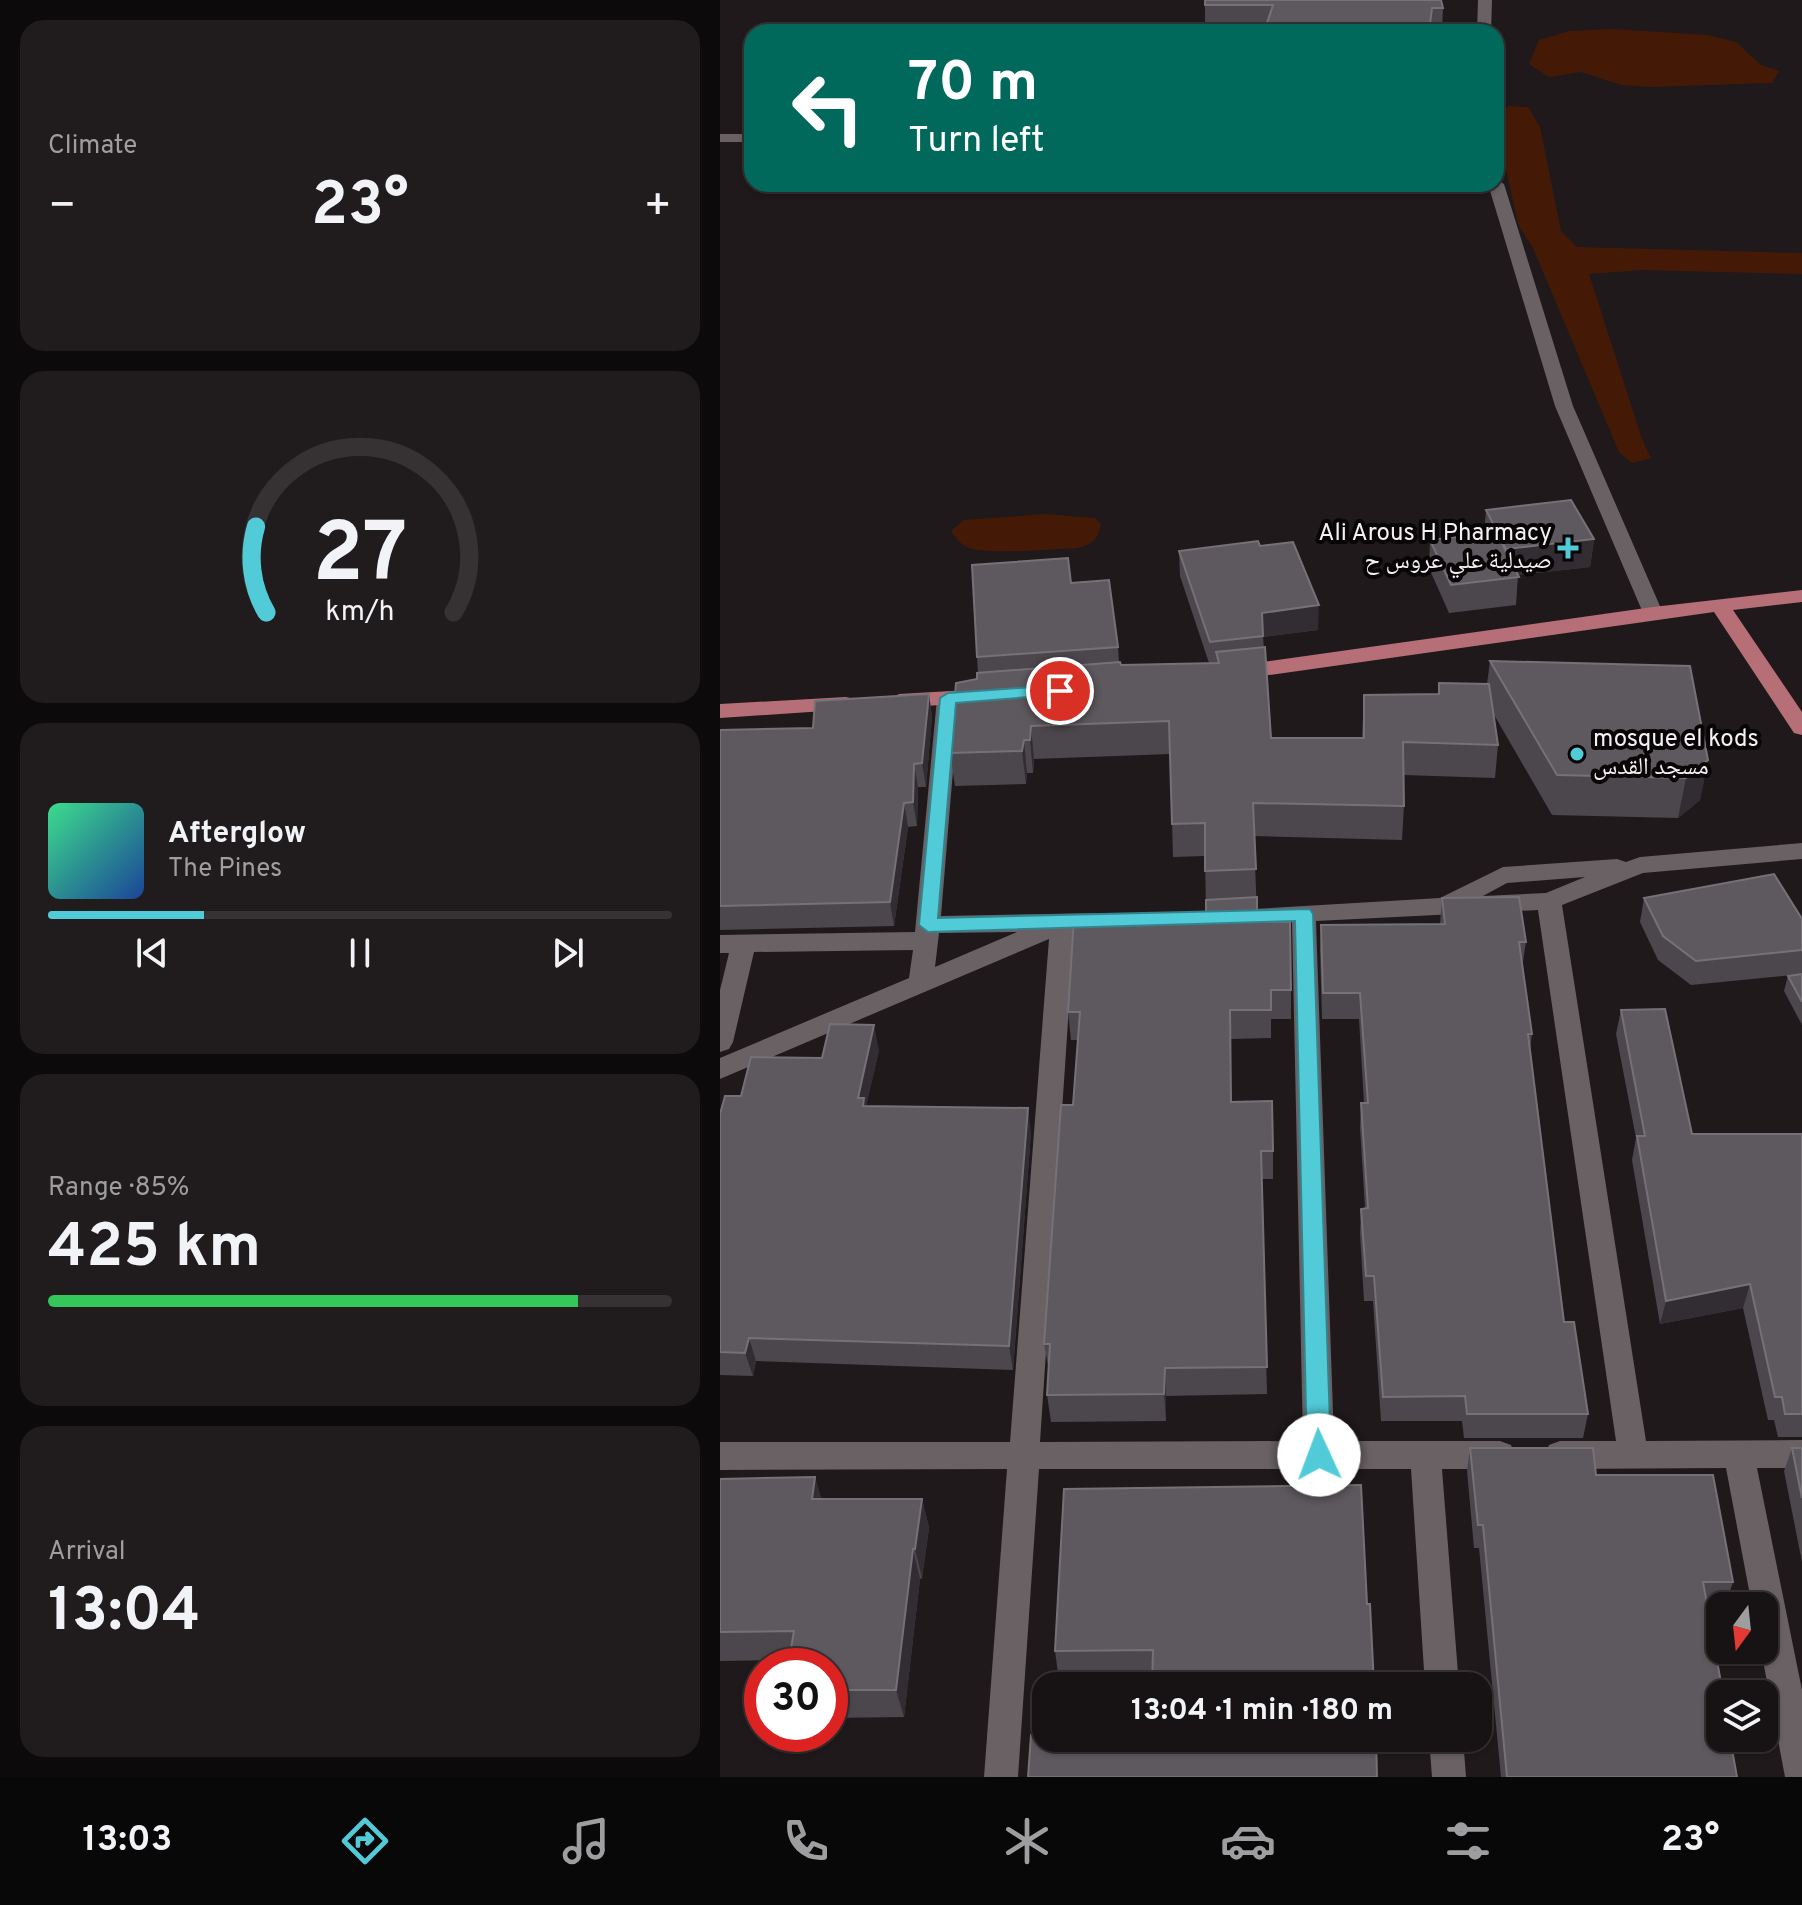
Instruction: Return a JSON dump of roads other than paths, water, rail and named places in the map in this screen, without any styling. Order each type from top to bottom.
[{"type":"main road","points":[[1207,676],[1653,613],[1802,596]]},
{"type":"main road","points":[[1720,606],[1802,728]]},
{"type":"main road","points":[[720,711],[1004,694]]},
{"type":"street","points":[[1484,24],[1485,0]]},
{"type":"street","points":[[720,138],[744,138]]},
{"type":"street","points":[[1498,192],[1564,406],[1653,613]]},
{"type":"street","points":[[921,982],[948,698]]},
{"type":"street","points":[[1442,907],[1503,875],[1802,851]]},
{"type":"street","points":[[1198,918],[1549,901],[1640,865]]},
{"type":"street","points":[[1549,901],[1633,1455]]},
{"type":"street","points":[[1304,914],[1319,1455]]},
{"type":"street","points":[[720,1042],[732,944],[1122,921]]},
{"type":"street","points":[[720,1069],[1062,923]]},
{"type":"street","points":[[1001,1777],[1062,923]]},
{"type":"street","points":[[1739,1454],[1802,1777]]},
{"type":"street","points":[[720,1456],[1802,1454]]},
{"type":"street","points":[[1426,1455],[1441,1672]]},
{"type":"street","points":[[1447,1752],[1449,1777]]},
{"type":"place","name":"Ali Arous H Pharmacy صيدلية علي عروس ح","points":[[1568,548]]},
{"type":"place","name":"mosque el kods مسجد القدس","points":[[1577,754]]}]
